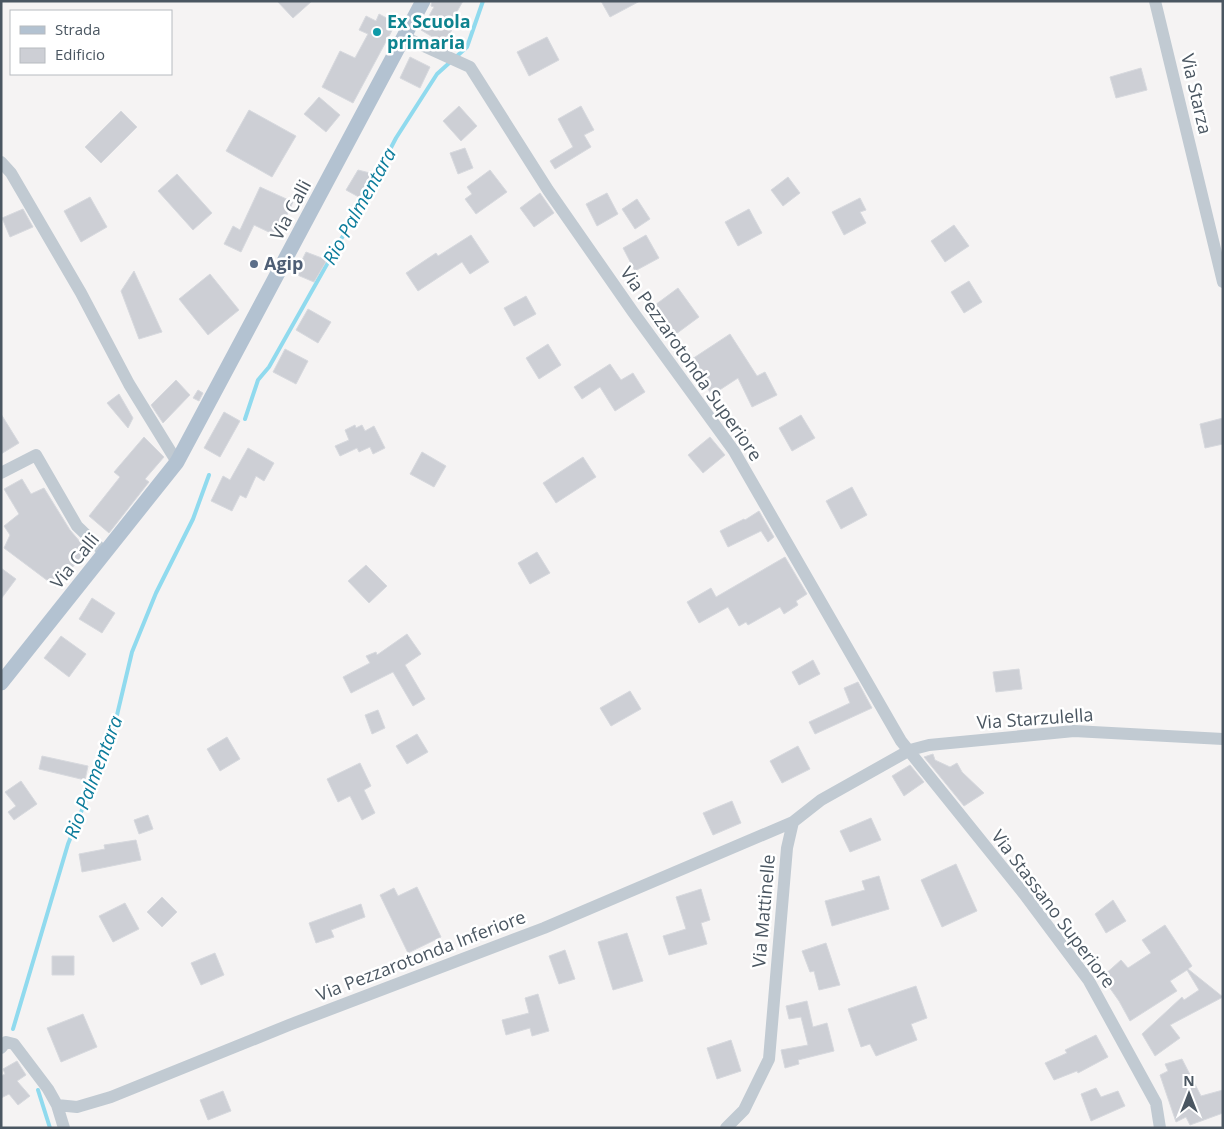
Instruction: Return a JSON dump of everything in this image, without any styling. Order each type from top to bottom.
[{"type":"main road","name":"Via Calli","points":[[1,683],[177,462],[423,1]]},
{"type":"street","name":"Via Starza","points":[[1155,1],[1223,282]]},
{"type":"street","name":"Via Pezzarotonda Superiore","points":[[404,37],[470,68],[548,190],[633,312],[734,451],[901,741],[910,750]]},
{"type":"street","points":[[1,162],[11,173],[81,293],[129,384],[177,462]]},
{"type":"street","points":[[1,473],[36,455],[77,526],[105,553]]},
{"type":"street","name":"Via Starzulella","points":[[910,750],[929,745],[1074,731],[1223,739]]},
{"type":"street","points":[[793,822],[821,800],[910,750]]},
{"type":"street","name":"Via Stassano Superiore","points":[[910,750],[963,820],[1024,894],[1089,981],[1156,1103],[1160,1128]]},
{"type":"street","name":"Via Pezzarotonda Inferiore","points":[[57,1105],[77,1107],[105,1099],[361,997],[544,928],[793,822]]},
{"type":"street","name":"Via Mattinelle","points":[[726,1128],[744,1110],[769,1059],[787,848],[793,822]]},
{"type":"street","points":[[1,1048],[6,1042],[14,1044],[57,1105],[64,1128]]},
{"type":"building","points":[[277,1],[312,1],[293,18]]},
{"type":"building","points":[[432,1],[463,1],[450,24],[454,26],[444,44],[421,30],[434,7],[431,6]]},
{"type":"building","points":[[601,1],[640,1],[610,17]]},
{"type":"building","points":[[379,14],[396,23],[353,103],[322,87],[340,51],[355,58],[368,34],[359,30],[366,16],[376,21]]},
{"type":"building","points":[[547,37],[559,60],[529,76],[517,52]]},
{"type":"building","points":[[410,57],[430,67],[420,88],[400,78]]},
{"type":"building","points":[[1141,68],[1147,90],[1116,98],[1110,77]]},
{"type":"building","points":[[319,97],[340,115],[326,132],[304,114]]},
{"type":"building","points":[[459,106],[477,126],[461,141],[443,121]]},
{"type":"building","points":[[581,106],[594,130],[584,135],[591,147],[555,169],[550,161],[573,147],[558,119]]},
{"type":"building","points":[[249,110],[296,136],[272,177],[226,151]]},
{"type":"building","points":[[121,111],[137,127],[101,163],[85,147]]},
{"type":"building","points":[[465,148],[473,168],[458,174],[450,153]]},
{"type":"building","points":[[358,170],[378,175],[366,201],[346,190]]},
{"type":"building","points":[[490,170],[507,192],[476,214],[465,199],[472,194],[467,187]]},
{"type":"building","points":[[177,174],[212,213],[193,230],[158,191]]},
{"type":"building","points":[[788,177],[800,193],[783,206],[771,190]]},
{"type":"building","points":[[260,187],[293,202],[277,236],[254,225],[241,252],[224,244],[233,226],[240,230]]},
{"type":"building","points":[[540,193],[554,213],[534,227],[520,208]]},
{"type":"building","points":[[607,193],[618,214],[597,226],[586,204]]},
{"type":"building","points":[[90,197],[107,227],[81,242],[64,211]]},
{"type":"building","points":[[860,198],[866,210],[860,212],[866,223],[844,235],[832,212]]},
{"type":"building","points":[[637,199],[650,219],[635,229],[622,209]]},
{"type":"building","points":[[23,209],[33,227],[10,237],[2,218]]},
{"type":"building","points":[[749,209],[762,233],[738,246],[725,222]]},
{"type":"building","points":[[954,225],[969,246],[945,262],[931,241]]},
{"type":"building","points":[[471,235],[489,262],[470,274],[462,262],[418,291],[406,273],[436,253],[438,256]]},
{"type":"building","points":[[646,235],[659,258],[635,271],[623,248]]},
{"type":"building","points":[[306,252],[327,260],[314,282],[295,274]]},
{"type":"building","points":[[134,271],[162,332],[139,339],[121,291]]},
{"type":"building","points":[[210,274],[239,310],[208,335],[179,299]]},
{"type":"building","points":[[969,281],[982,302],[964,313],[951,292]]},
{"type":"building","points":[[678,288],[699,317],[676,334],[655,305]]},
{"type":"building","points":[[526,296],[536,314],[514,326],[504,308]]},
{"type":"building","points":[[308,309],[331,322],[318,343],[296,330]]},
{"type":"building","points":[[730,334],[757,376],[765,372],[777,395],[752,407],[738,378],[712,395],[689,361]]},
{"type":"building","points":[[548,344],[561,365],[539,379],[526,358]]},
{"type":"building","points":[[285,349],[308,361],[296,384],[273,372]]},
{"type":"building","points":[[610,364],[621,380],[633,373],[645,392],[615,411],[600,387],[582,399],[574,387]]},
{"type":"building","points":[[176,380],[190,395],[163,423],[151,405]]},
{"type":"building","points":[[198,390],[203,393],[199,401],[193,398]]},
{"type":"building","points":[[119,394],[133,418],[128,428],[107,403]]},
{"type":"building","points":[[224,412],[240,421],[220,457],[204,448]]},
{"type":"building","points":[[1,414],[19,443],[1,454]]},
{"type":"building","points":[[801,415],[815,438],[792,451],[779,428]]},
{"type":"building","points":[[1223,418],[1223,444],[1205,448],[1200,424]]},
{"type":"building","points":[[355,425],[356,428],[362,425],[365,431],[374,426],[385,448],[373,454],[370,447],[359,452],[357,448],[340,456],[335,446],[349,440],[345,430]]},
{"type":"building","points":[[144,437],[164,457],[145,479],[149,482],[109,533],[89,516],[120,477],[114,472]]},
{"type":"building","points":[[710,437],[725,455],[703,473],[688,455]]},
{"type":"building","points":[[248,448],[274,463],[264,481],[256,476],[246,498],[240,495],[232,511],[211,501],[223,476],[230,480]]},
{"type":"building","points":[[422,452],[446,466],[434,487],[410,474]]},
{"type":"building","points":[[583,457],[596,477],[556,503],[543,483]]},
{"type":"building","points":[[22,479],[31,494],[44,488],[70,530],[87,550],[56,587],[4,548],[10,535],[4,526],[19,514],[4,489]]},
{"type":"building","points":[[852,487],[867,515],[841,529],[826,501]]},
{"type":"building","points":[[759,511],[774,537],[768,542],[761,531],[728,547],[720,531],[745,520]]},
{"type":"building","points":[[537,552],[550,573],[530,584],[518,563]]},
{"type":"building","points":[[785,557],[807,594],[796,601],[798,605],[784,614],[780,607],[748,625],[746,622],[739,626],[728,607],[699,623],[687,602],[711,588],[716,597]]},
{"type":"building","points":[[366,565],[387,586],[369,603],[348,581]]},
{"type":"building","points":[[1,568],[16,579],[1,599]]},
{"type":"building","points":[[92,598],[115,613],[102,633],[79,619]]},
{"type":"building","points":[[407,634],[421,654],[405,665],[425,699],[413,706],[393,672],[351,693],[343,677],[370,663],[366,656],[376,652],[377,655]]},
{"type":"building","points":[[61,636],[86,654],[69,677],[44,658]]},
{"type":"building","points":[[813,660],[820,674],[799,685],[792,672]]},
{"type":"building","points":[[1019,669],[1022,689],[996,692],[993,672]]},
{"type":"building","points":[[858,682],[872,708],[815,734],[809,722],[850,703],[844,688]]},
{"type":"building","points":[[630,691],[641,709],[611,726],[600,708]]},
{"type":"building","points":[[378,710],[385,728],[372,734],[365,715]]},
{"type":"building","points":[[417,734],[428,752],[407,764],[396,746]]},
{"type":"building","points":[[227,737],[240,759],[220,771],[207,749]]},
{"type":"building","points":[[798,746],[810,769],[782,783],[770,761]]},
{"type":"building","points":[[933,754],[935,760],[950,767],[957,763],[962,772],[984,793],[964,806],[924,757]]},
{"type":"building","points":[[42,756],[88,766],[85,780],[39,769]]},
{"type":"building","points":[[360,763],[371,786],[364,790],[375,813],[362,820],[350,796],[338,802],[327,779]]},
{"type":"building","points":[[910,765],[924,782],[904,796],[892,776]]},
{"type":"building","points":[[21,781],[37,804],[14,820],[8,812],[16,806],[5,792]]},
{"type":"building","points":[[732,801],[741,823],[713,835],[703,813]]},
{"type":"building","points":[[148,815],[153,829],[139,834],[134,820]]},
{"type":"building","points":[[871,818],[881,840],[850,852],[840,831]]},
{"type":"building","points":[[136,840],[141,860],[82,872],[79,854],[105,849],[104,845]]},
{"type":"building","points":[[956,864],[977,911],[942,927],[921,880]]},
{"type":"building","points":[[879,876],[889,909],[832,926],[825,901],[865,890],[862,881]]},
{"type":"building","points":[[417,887],[441,937],[408,953],[380,895],[394,888],[398,896]]},
{"type":"building","points":[[701,889],[710,920],[701,923],[707,944],[669,955],[663,936],[686,929],[676,897]]},
{"type":"building","points":[[162,897],[177,912],[162,927],[147,912]]},
{"type":"building","points":[[1113,900],[1126,921],[1106,933],[1095,914]]},
{"type":"building","points":[[125,903],[139,929],[113,942],[99,916]]},
{"type":"building","points":[[361,904],[365,917],[331,930],[334,937],[316,943],[309,923]]},
{"type":"building","points":[[1165,925],[1192,966],[1188,969],[1223,997],[1170,1025],[1180,1038],[1155,1056],[1142,1034],[1182,997],[1184,1000],[1199,990],[1187,970],[1170,981],[1177,991],[1130,1021],[1102,977],[1121,960],[1128,968],[1151,953],[1142,940]]},
{"type":"building","points":[[627,933],[643,981],[613,990],[598,942]]},
{"type":"building","points":[[826,943],[840,985],[819,990],[814,971],[810,972],[802,951]]},
{"type":"building","points":[[565,950],[575,979],[559,984],[549,956]]},
{"type":"building","points":[[215,953],[224,975],[201,985],[191,963]]},
{"type":"building","points":[[52,956],[74,956],[74,975],[52,975]]},
{"type":"building","points":[[916,986],[927,1018],[911,1024],[917,1040],[876,1056],[870,1044],[861,1047],[848,1009]]},
{"type":"building","points":[[538,994],[549,1031],[532,1036],[530,1028],[506,1035],[502,1020],[529,1013],[525,998]]},
{"type":"building","points":[[807,1001],[813,1027],[827,1023],[834,1051],[798,1060],[799,1064],[785,1068],[781,1050],[808,1045],[801,1017],[789,1019],[786,1006]]},
{"type":"building","points":[[83,1014],[97,1047],[61,1062],[47,1028]]},
{"type":"building","points":[[1096,1035],[1108,1057],[1078,1073],[1077,1071],[1054,1080],[1045,1063],[1067,1053],[1065,1050]]},
{"type":"building","points":[[731,1040],[741,1071],[717,1079],[707,1048]]},
{"type":"building","points":[[1182,1059],[1201,1096],[1223,1090],[1223,1113],[1190,1125],[1186,1117],[1176,1122],[1160,1075],[1168,1071],[1165,1064]]},
{"type":"building","points":[[17,1061],[26,1075],[17,1081],[30,1096],[18,1105],[9,1094],[1,1098],[1,1076],[5,1074],[3,1069]]},
{"type":"building","points":[[1096,1088],[1101,1097],[1118,1091],[1125,1106],[1091,1121],[1081,1094]]},
{"type":"building","points":[[223,1091],[231,1111],[208,1120],[200,1100]]},
{"type":"waterway","name":"Rio Palmentara","points":[[375,178],[396,138],[437,74],[467,47],[483,1]]},
{"type":"waterway","name":"Rio Palmentara","points":[[245,419],[258,380],[269,367],[366,195]]},
{"type":"waterway","name":"Rio Palmentara","points":[[13,1029],[68,844],[112,736],[132,652],[156,593],[193,519],[209,475]]},
{"type":"waterway","name":"Rio Palmentara","points":[[38,1090],[50,1128]]},
{"type":"place","name":"Ex Scuola primaria","points":[[377,32]]},
{"type":"place","name":"Agip","points":[[254,264]]}]
